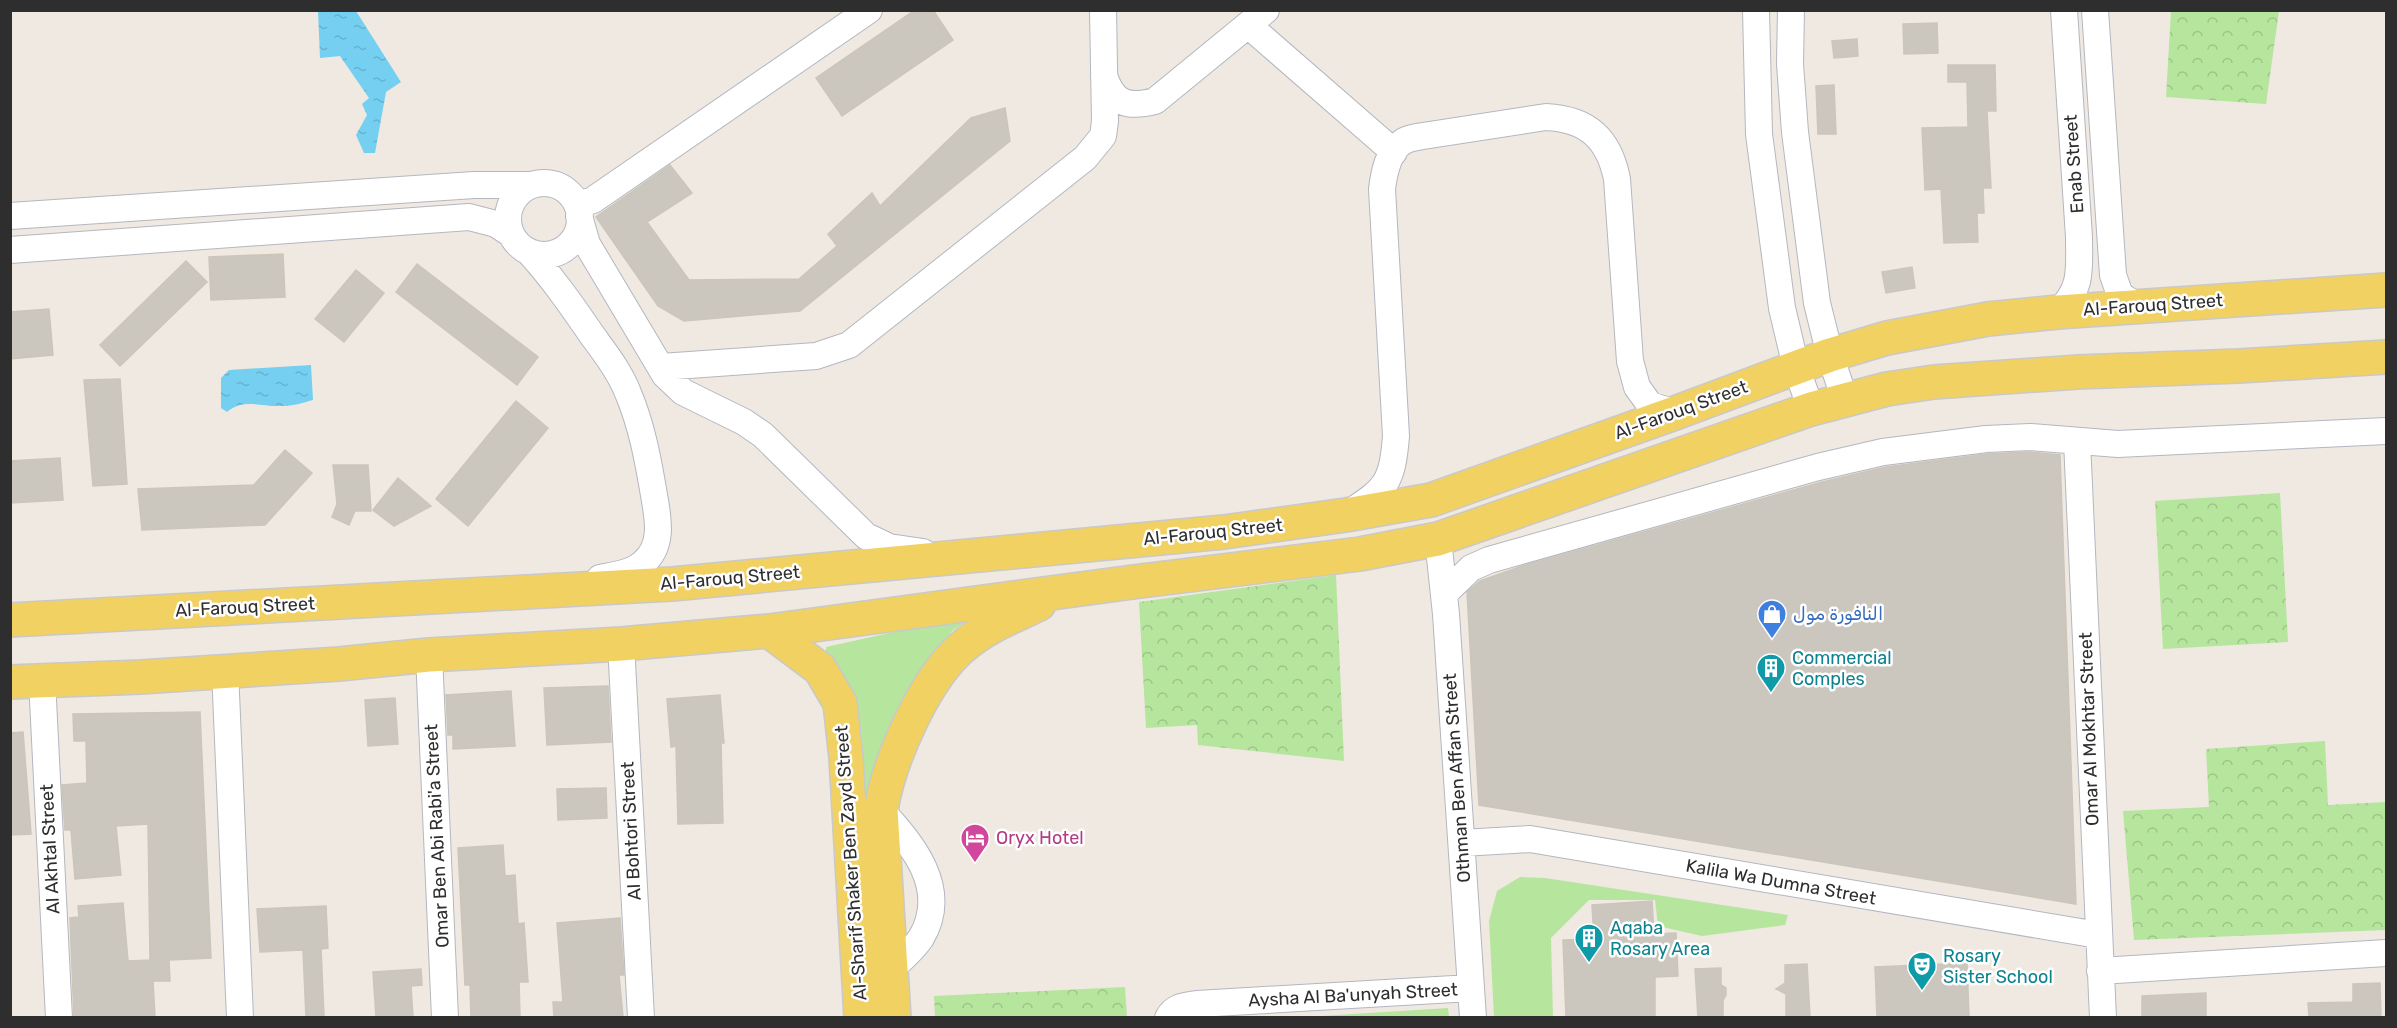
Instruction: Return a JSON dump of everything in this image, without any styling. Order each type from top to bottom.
[{"type":"main road","name":"Al-Farouq Street","points":[[10,620],[672,584],[1224,532],[1346,515],[1431,500],[1830,355],[1887,338],[1988,320],[2058,312],[2386,290]]},
{"type":"main road","name":"Al-Farouq Street","points":[[26,681],[110,678],[621,644],[769,631],[1067,590],[1360,554],[1438,538],[1811,409],[1887,388],[1987,378],[2386,357]]},
{"type":"main road","name":"Al-Sharif Shaker Ben Zayd Street","points":[[894,1017],[881,810],[895,756],[926,694],[954,655],[986,629],[1067,590]]},
{"type":"main road","name":"Al-Sharif Shaker Ben Zayd Street","points":[[769,631],[820,669],[840,703],[846,758],[861,1017]]},
{"type":"street","points":[[578,211],[869,10]]},
{"type":"street","points":[[660,368],[816,356],[849,345],[864,336],[1095,149],[1103,136],[1105,121],[1103,10]]},
{"type":"street","points":[[1756,10],[1759,134],[1782,308],[1796,368],[1811,409]]},
{"type":"street","points":[[1791,10],[1790,64],[1795,132],[1817,303],[1830,355],[1845,400]]},
{"type":"street","name":"Enab Street","points":[[2058,312],[2069,301],[2077,286],[2079,266],[2064,10]]},
{"type":"street","name":"Enab Street","points":[[2095,10],[2113,275],[2120,295],[2137,306]]},
{"type":"street","points":[[1104,76],[1110,91],[1117,99],[1138,105],[1155,101],[1257,18],[1394,152]]},
{"type":"street","points":[[1346,515],[1370,499],[1387,483],[1394,461],[1396,436],[1382,189],[1385,168],[1394,152],[1404,141],[1546,117],[1562,118],[1591,130],[1604,143],[1613,158],[1617,179],[1630,361],[1637,387],[1650,405],[1675,413]]},
{"type":"street","points":[[10,216],[474,185],[552,184],[563,188],[578,211],[587,244],[660,368],[683,392],[744,422],[763,435],[866,536],[889,547],[969,555]]},
{"type":"street","points":[[530,185],[513,200],[508,222],[520,242],[548,272],[618,372],[628,391],[647,450],[659,524],[657,541],[652,553],[643,564],[628,572],[537,592]]},
{"type":"street","points":[[10,250],[469,217],[496,224],[540,254],[552,254],[564,248],[572,240],[578,229],[578,211]]},
{"type":"street","points":[[1444,594],[1471,568],[1490,560],[1849,459],[1883,452],[1986,439],[2030,437],[2118,444],[2386,431]]},
{"type":"street","name":"Omar Al Mokhtar Street","points":[[2077,441],[2103,1017]]},
{"type":"street","name":"Othman Ben Affan Street","points":[[1438,538],[1444,594],[1473,1017]]},
{"type":"street","name":"Al Bohtori Street","points":[[621,644],[641,1017]]},
{"type":"street","name":"Omar Ben Abi Rabi'a Street","points":[[429,656],[445,1017]]},
{"type":"street","points":[[225,670],[240,1017]]},
{"type":"street","name":"Al Akhtal Street","points":[[26,681],[59,1017]]},
{"type":"street","points":[[881,810],[917,851],[928,876],[931,901],[928,922],[920,939],[891,969]]},
{"type":"street","name":"Kalila Wa Dumna Street","points":[[1462,843],[1530,839],[2098,935]]},
{"type":"street","points":[[2100,971],[2386,953]]},
{"type":"street","name":"Aysha Al Ba'unyah Street","points":[[1168,1017],[1177,1007],[1197,1004],[1471,988]]},
{"type":"green space","points":[[2171,11],[2279,11],[2266,104],[2166,97]]},
{"type":"green space","points":[[2280,493],[2288,642],[2163,649],[2155,501]]},
{"type":"green space","points":[[1336,575],[1344,761],[1198,745],[1197,725],[1146,728],[1139,602]]},
{"type":"green space","points":[[979,613],[952,631],[916,684],[875,799],[864,799],[862,737],[855,700],[826,653],[826,647]]},
{"type":"green space","points":[[2325,741],[2328,805],[2386,802],[2386,930],[2134,940],[2123,811],[2209,807],[2206,749]]},
{"type":"green space","points":[[1520,877],[1545,878],[1788,915],[1785,925],[1702,936],[1658,926],[1655,900],[1589,900],[1551,938],[1553,1017],[1494,1017],[1489,921],[1497,891]]},
{"type":"green space","points":[[1125,987],[1127,1017],[935,1017],[934,996]]},
{"type":"green space","points":[[1448,1008],[1449,1017],[1305,1017]]},
{"type":"water","points":[[318,11],[356,11],[401,82],[386,92],[375,153],[364,153],[356,135],[367,115],[362,104],[369,98],[340,56],[320,58]]},
{"type":"water","points":[[311,365],[313,400],[285,406],[246,404],[227,412],[221,408],[221,378],[229,370]]},
{"type":"building","points":[[915,10],[933,10],[953,40],[842,116],[816,78]]},
{"type":"building","points":[[1937,23],[1938,53],[1904,54],[1903,24]]},
{"type":"building","points":[[1857,39],[1858,56],[1834,58],[1832,41]]},
{"type":"building","points":[[1948,65],[1995,65],[1996,111],[1987,111],[1991,188],[1983,188],[1984,213],[1977,213],[1978,242],[1944,243],[1941,189],[1925,190],[1922,128],[1968,127],[1967,82],[1948,82]]},
{"type":"building","points":[[1834,85],[1836,134],[1818,134],[1816,86]]},
{"type":"building","points":[[1005,108],[1010,141],[800,311],[684,321],[658,306],[596,217],[670,165],[692,193],[647,222],[689,280],[799,279],[837,246],[828,234],[872,193],[880,206],[971,118]]},
{"type":"building","points":[[283,254],[285,297],[211,300],[209,257]]},
{"type":"building","points":[[186,261],[207,282],[120,366],[100,345]]},
{"type":"building","points":[[417,264],[538,357],[517,385],[396,292]]},
{"type":"building","points":[[1912,267],[1915,288],[1886,293],[1882,272]]},
{"type":"building","points":[[356,270],[384,293],[344,342],[315,319]]},
{"type":"building","points":[[49,309],[53,355],[10,359],[10,312]]},
{"type":"building","points":[[120,379],[127,484],[93,486],[84,380]]},
{"type":"building","points":[[516,401],[548,428],[468,526],[436,499]]},
{"type":"building","points":[[285,450],[312,473],[265,525],[142,530],[138,489],[254,485]]},
{"type":"building","name":"Commercial Comples","points":[[2030,452],[2060,455],[2076,904],[1479,805],[1467,592],[1480,581],[1522,566],[1822,482],[1886,467],[1987,454]]},
{"type":"building","points":[[60,458],[63,500],[10,503],[10,461]]},
{"type":"building","points":[[333,465],[368,465],[371,511],[355,511],[349,525],[332,517],[337,504]]},
{"type":"building","points":[[398,478],[431,506],[394,526],[373,510]]},
{"type":"building","points":[[608,686],[611,742],[547,745],[544,688]]},
{"type":"building","points":[[511,691],[515,746],[453,749],[453,735],[448,735],[446,695]]},
{"type":"building","points":[[720,695],[724,743],[721,743],[723,823],[678,824],[676,746],[671,747],[667,699]]},
{"type":"building","points":[[395,698],[398,744],[368,746],[365,700]]},
{"type":"building","points":[[200,712],[211,958],[169,960],[170,981],[153,981],[155,1017],[74,1017],[70,918],[79,917],[78,906],[123,903],[128,961],[150,960],[148,824],[116,826],[121,875],[75,879],[71,830],[65,830],[62,785],[87,783],[86,741],[74,741],[73,714]]},
{"type":"building","points":[[23,732],[31,834],[10,835],[10,733]]},
{"type":"building","points":[[606,788],[607,818],[558,820],[557,789]]},
{"type":"building","points":[[503,845],[505,876],[515,875],[518,924],[524,923],[528,982],[519,982],[520,1017],[471,1017],[470,985],[465,985],[458,848]]},
{"type":"building","points":[[1652,901],[1654,934],[1676,933],[1678,976],[1655,977],[1655,1017],[1566,1017],[1563,940],[1594,939],[1592,905]]},
{"type":"building","points":[[326,906],[328,948],[321,949],[324,1017],[306,1017],[303,950],[260,952],[257,909]]},
{"type":"building","points":[[620,918],[624,975],[619,975],[623,1017],[554,1017],[553,1002],[563,1002],[557,923]]},
{"type":"building","name":"Rosary Sister School","points":[[1967,963],[1969,1017],[1877,1017],[1875,967]]},
{"type":"building","points":[[1807,964],[1810,1017],[1786,1017],[1786,994],[1776,989],[1785,983],[1785,965]]},
{"type":"building","points":[[1721,968],[1721,985],[1726,988],[1723,1017],[1698,1017],[1695,969]]},
{"type":"building","points":[[421,969],[422,985],[411,986],[413,1017],[376,1017],[373,972]]},
{"type":"building","points":[[2380,983],[2381,1017],[2309,1017],[2308,1003],[2353,1002],[2353,984]]},
{"type":"building","points":[[2206,993],[2206,1017],[2142,1017],[2142,996]]},
{"type":"place","name":"النافورة مول","points":[[1772,640]]},
{"type":"place","name":"Commercial Comples","points":[[1771,694]]},
{"type":"place","name":"Oryx Hotel","points":[[975,864]]},
{"type":"place","name":"Aqaba Rosary Area","points":[[1589,964]]},
{"type":"place","name":"Rosary Sister School","points":[[1922,992]]}]
